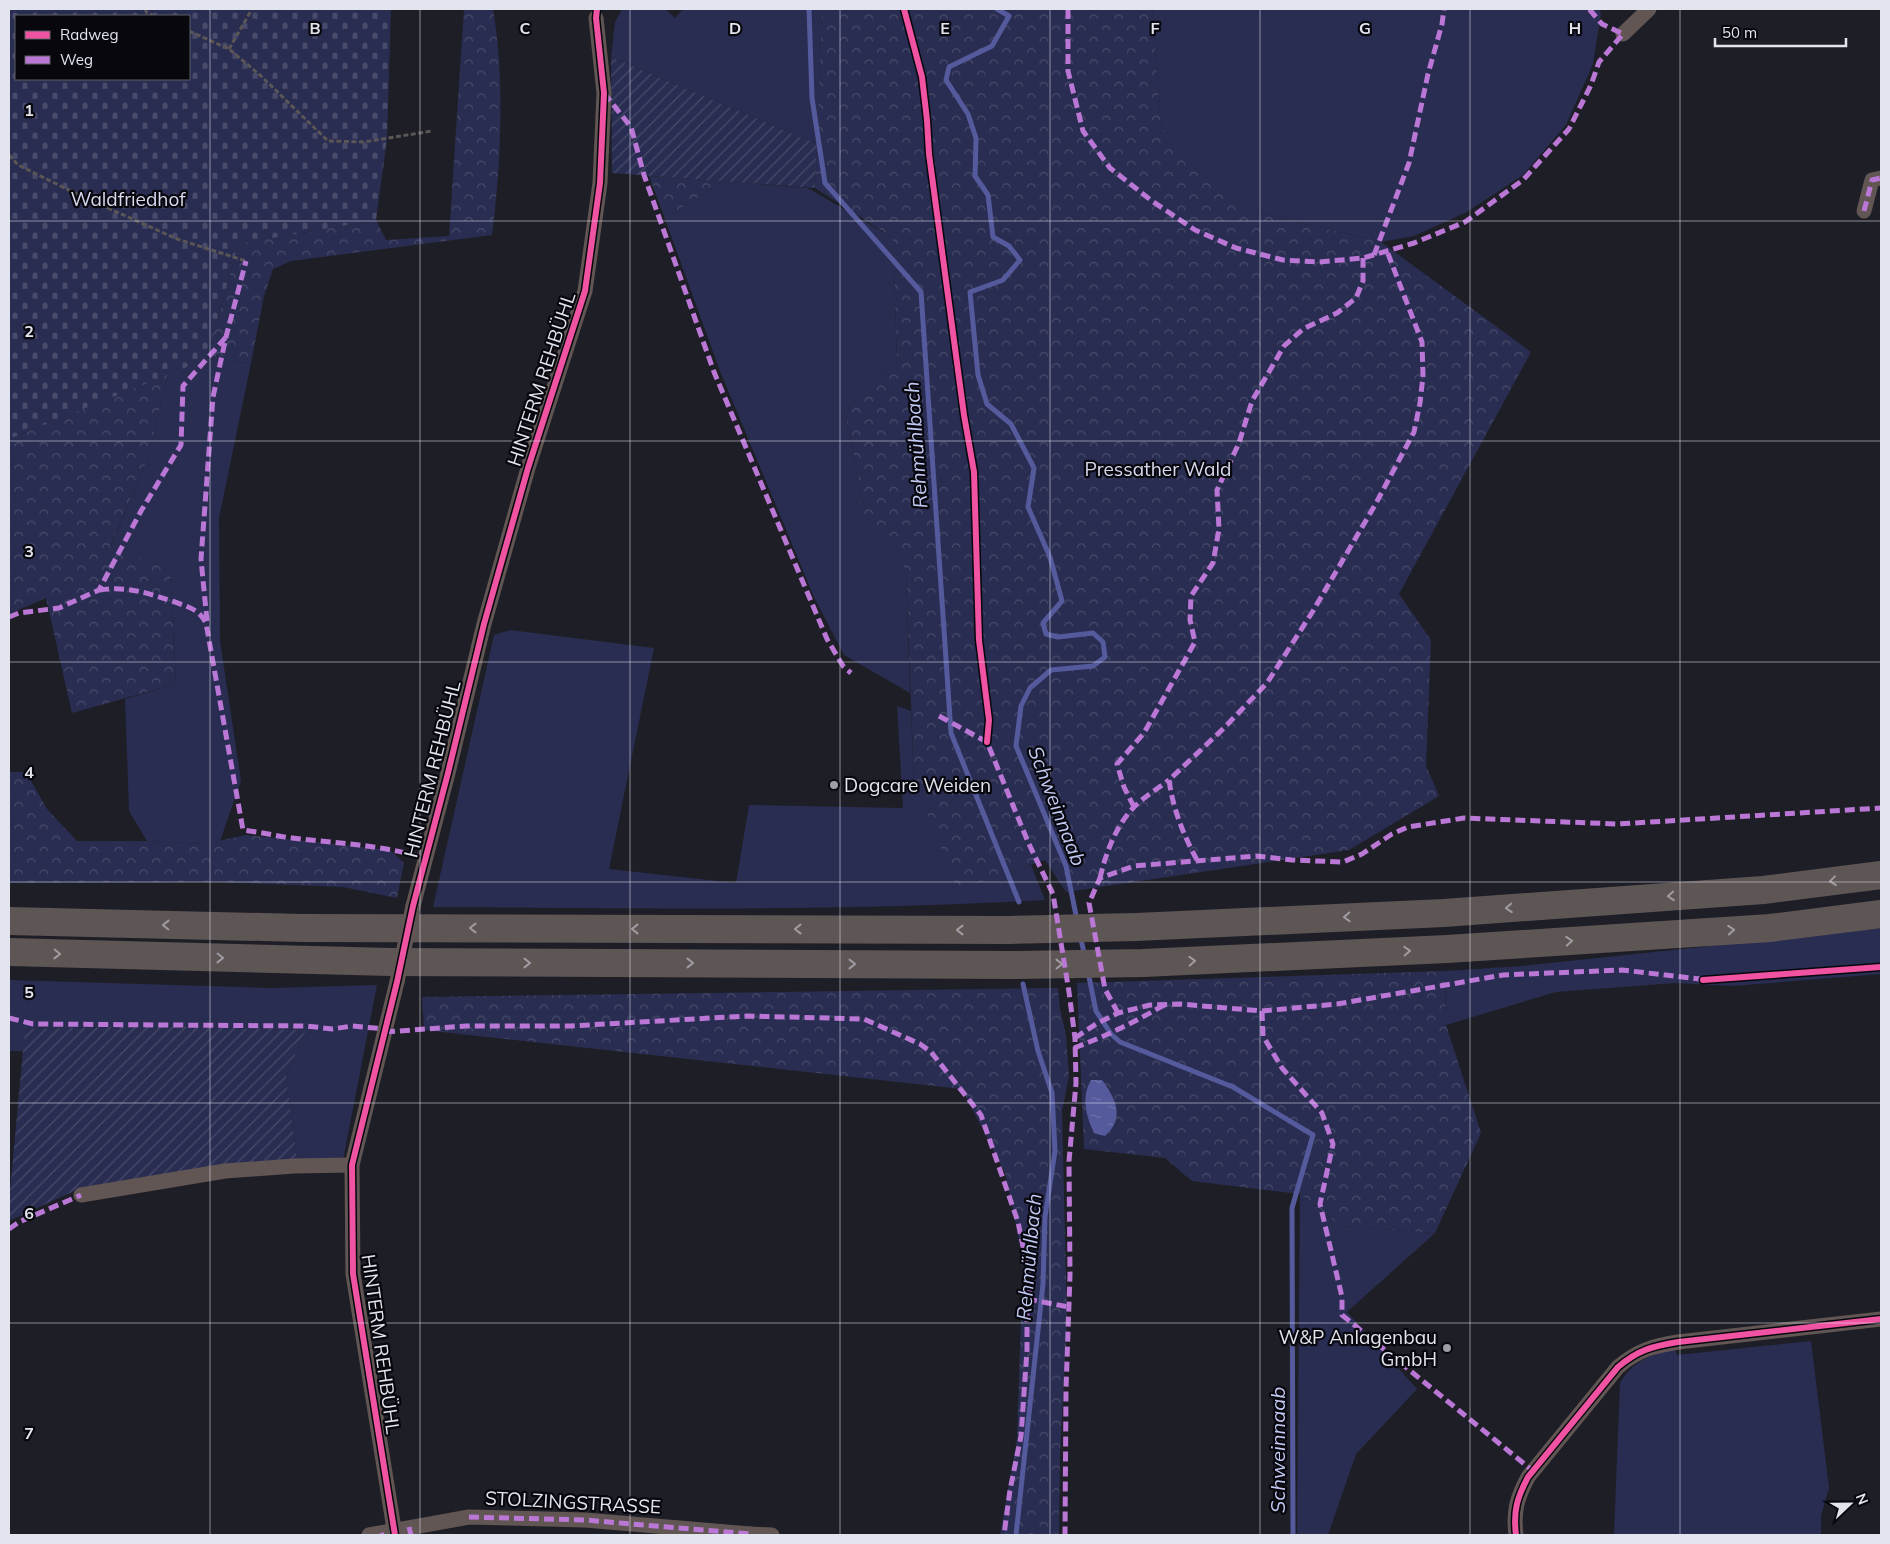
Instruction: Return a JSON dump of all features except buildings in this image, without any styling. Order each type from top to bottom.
[{"type":"highway","points":[[9,921],[302,928],[1009,930],[1136,927],[1444,913],[1763,890],[1881,875]]},
{"type":"highway","points":[[9,952],[391,962],[1011,965],[1143,963],[1447,949],[1750,929],[1881,914]]},
{"type":"street","points":[[1623,34],[1649,9]]},
{"type":"street","name":"HINTERM REHBÜHL","points":[[394,1533],[353,1274],[352,1165],[397,982],[413,906],[484,624],[525,477],[585,291],[600,183],[604,93],[596,18]]},
{"type":"street","points":[[1864,211],[1872,180],[1881,178]]},
{"type":"street","points":[[81,1195],[225,1170],[352,1165]]},
{"type":"street","points":[[1516,1535],[1515,1511],[1520,1494],[1528,1478],[1618,1367],[1633,1354],[1652,1347],[1678,1342],[1881,1319]]},
{"type":"street","name":"STOLZINGSTRASSE","points":[[369,1535],[394,1533],[469,1517],[585,1520],[772,1535]]},
{"type":"path","points":[[228,49],[252,9]]},
{"type":"path","points":[[190,31],[228,49],[261,76],[328,141],[364,142],[432,131]]},
{"type":"path","points":[[9,155],[18,165],[130,218],[177,238],[246,261]]},
{"type":"green space","name":"Waldfriedhof","points":[[9,9],[391,9],[387,139],[376,220],[238,244],[207,359],[9,439]]},
{"type":"green space","points":[[464,9],[493,9],[497,36],[500,122],[498,180],[492,235],[291,261],[273,269],[264,296],[251,363],[207,359],[238,244],[376,220],[386,240],[449,236]]},
{"type":"green space","points":[[622,9],[665,9],[675,18],[683,9],[822,9],[817,144],[611,57],[615,22]]},
{"type":"green space","name":"Pressather Wald","points":[[822,9],[1152,9],[1161,126],[1243,209],[1381,242],[1531,352],[1399,594],[1431,640],[1426,766],[1439,796],[1349,850],[1066,892],[1045,860],[958,890],[914,782],[906,572],[893,538],[858,515],[861,490],[845,413],[873,380],[897,361],[893,238],[815,188]]},
{"type":"green space","points":[[1152,9],[1599,9],[1601,13],[1593,64],[1566,125],[1523,175],[1467,212],[1414,236],[1381,242],[1243,209],[1161,126]]},
{"type":"green space","points":[[611,57],[817,144],[815,188],[612,173]]},
{"type":"green space","points":[[649,176],[723,181],[665,219]]},
{"type":"green space","points":[[723,181],[808,188],[893,238],[897,361],[873,380],[845,413],[861,490],[858,515],[894,538],[906,572],[910,693],[844,655],[814,597],[720,371],[665,219]]},
{"type":"green space","points":[[207,359],[251,363],[219,518],[220,641],[241,781],[220,841],[204,844],[147,841],[129,811],[125,699],[176,684],[170,569],[110,548],[148,458],[168,374]]},
{"type":"green space","points":[[168,374],[148,458],[110,547],[170,569],[176,684],[72,713],[46,598],[9,614],[9,439]]},
{"type":"green space","points":[[510,630],[654,648],[609,869],[736,883],[749,805],[903,808],[897,706],[911,711],[914,782],[958,889],[1031,865],[1045,900],[816,908],[433,907],[494,635]]},
{"type":"green space","points":[[9,772],[26,772],[47,809],[77,841],[147,841],[204,844],[246,835],[390,850],[404,863],[397,898],[343,887],[221,882],[9,883]]},
{"type":"green space","points":[[1881,928],[1881,974],[1732,986],[1675,983],[1556,992],[1446,1025],[1445,971],[1522,966]]},
{"type":"green space","points":[[1445,971],[1446,1025],[1481,1133],[1435,1233],[1341,1226],[1300,1194],[1192,1181],[1165,1158],[1084,1149],[1077,983]]},
{"type":"green space","points":[[9,980],[271,988],[377,985],[343,1160],[297,1159],[286,1076],[306,1030],[159,1026],[26,1029],[25,1051],[9,1051]]},
{"type":"green space","points":[[1058,988],[1066,1036],[1069,1076],[1062,1111],[1067,1321],[1060,1454],[1059,1535],[1000,1535],[1017,1439],[1023,1258],[1005,1173],[962,1089],[424,1030],[422,997]]},
{"type":"green space","points":[[159,1026],[306,1030],[286,1076],[297,1159],[228,1166],[83,1187],[9,1221],[9,1202],[25,1029]]},
{"type":"green space","points":[[1300,1194],[1341,1226],[1435,1233],[1347,1312],[1417,1389],[1356,1454],[1328,1535],[1297,1535]]},
{"type":"green space","points":[[1811,1341],[1829,1488],[1821,1516],[1821,1535],[1614,1535],[1620,1383],[1631,1369],[1650,1356],[1675,1349],[1677,1355]]},
{"type":"water","points":[[1091,1080],[1102,1080],[1111,1094],[1116,1108],[1115,1122],[1105,1136],[1094,1133],[1087,1113],[1085,1100]]},
{"type":"waterway","name":"Rehmühlbach","points":[[809,9],[812,98],[825,183],[921,292],[951,733],[1019,902]]},
{"type":"waterway","name":"Schweinnaab","points":[[997,9],[1009,16],[992,46],[949,67],[946,80],[968,114],[976,138],[975,176],[988,195],[993,237],[1009,246],[1020,260],[1003,280],[970,292],[978,375],[987,404],[1011,424],[1034,468],[1028,507],[1050,557],[1062,601],[1043,623],[1046,634],[1058,637],[1093,633],[1103,642],[1105,657],[1093,666],[1051,670],[1030,688],[1021,706],[1016,746],[1066,866],[1077,920]]},
{"type":"waterway","name":"Schweinnaab","points":[[1080,935],[1085,957]]},
{"type":"waterway","name":"Schweinnaab","points":[[1088,972],[1096,1011],[1111,1034],[1120,1042],[1233,1087],[1313,1135],[1292,1208],[1293,1535]]},
{"type":"waterway","name":"Rehmühlbach","points":[[1016,1535],[1043,1284],[1045,1217],[1055,1151],[1052,1093],[1038,1051],[1023,984]]},
{"type":"marked path","points":[[1068,9],[1068,71],[1083,131],[1110,168],[1152,201],[1195,230],[1236,248],[1283,260],[1319,262],[1363,258],[1414,243],[1465,222],[1523,180],[1569,129],[1591,85],[1599,62],[1623,34],[1602,24],[1589,9]]},
{"type":"marked path","points":[[1374,255],[1409,163],[1444,9]]},
{"type":"marked path","points":[[604,93],[631,127],[644,175],[714,372],[827,639],[843,666],[851,673]]},
{"type":"marked path","points":[[1864,211],[1872,180],[1881,178]]},
{"type":"marked path","points":[[1197,860],[1179,821],[1169,780],[1224,728],[1267,683],[1313,611],[1375,505],[1414,432],[1423,376],[1422,342],[1387,251]]},
{"type":"marked path","points":[[1134,807],[1124,787],[1117,764],[1144,733],[1195,642],[1190,620],[1191,596],[1213,563],[1219,529],[1217,490],[1239,443],[1252,401],[1284,346],[1303,329],[1337,313],[1356,298],[1363,281],[1363,258]]},
{"type":"marked path","points":[[207,621],[201,559],[213,397],[226,337],[246,261]]},
{"type":"marked path","points":[[9,617],[19,613],[59,608],[99,590],[141,511],[181,445],[183,386],[226,337]]},
{"type":"marked path","points":[[99,590],[120,589],[147,593],[189,607],[203,618],[206,623],[243,830],[292,838],[375,847],[425,858]]},
{"type":"marked path","points":[[939,716],[987,742],[1028,842],[1053,894],[1069,992],[1075,1038],[1076,1083],[1069,1161],[1070,1275],[1066,1389],[1065,1535]]},
{"type":"marked path","points":[[1100,878],[1105,859],[1122,822],[1138,803],[1169,780]]},
{"type":"marked path","points":[[1118,1013],[1105,989],[1089,903],[1100,878],[1134,866],[1256,856],[1292,860],[1343,862],[1362,854],[1392,834],[1408,827],[1464,818],[1618,824],[1881,808]]},
{"type":"marked path","points":[[1075,1038],[1096,1024],[1118,1013],[1150,1005],[1180,1004],[1262,1011],[1337,1004],[1503,975],[1622,970],[1708,980]]},
{"type":"marked path","points":[[1074,1048],[1097,1039],[1164,1005]]},
{"type":"marked path","points":[[1262,1011],[1263,1036],[1282,1068],[1322,1113],[1333,1144],[1320,1204],[1342,1297],[1342,1315],[1533,1471]]},
{"type":"marked path","points":[[385,1032],[466,1026],[570,1026],[747,1016],[864,1019],[920,1044],[931,1052],[981,1115],[1018,1222],[1031,1286],[1027,1299],[1027,1350],[1021,1436],[1010,1490],[1004,1535]]},
{"type":"marked path","points":[[9,1018],[33,1024],[307,1026],[332,1029],[352,1026],[386,1029]]},
{"type":"marked path","points":[[9,1229],[19,1222],[81,1195]]},
{"type":"marked path","points":[[1027,1299],[1069,1307]]},
{"type":"marked path","points":[[469,1517],[585,1520],[750,1535]]},
{"type":"marked path","points":[[409,1527],[411,1535]]},
{"type":"cycle path","points":[[395,1535],[353,1274],[352,1165],[397,982],[413,906],[484,624],[528,468],[585,291],[600,183],[604,93],[596,18],[597,9]]},
{"type":"cycle path","points":[[904,9],[922,77],[929,154],[964,415],[974,472],[979,640],[989,720],[987,742]]},
{"type":"cycle path","points":[[1703,980],[1881,967]]},
{"type":"cycle path","points":[[1516,1535],[1515,1519],[1517,1505],[1528,1477],[1618,1367],[1632,1356],[1653,1347],[1678,1342],[1881,1319]]},
{"type":"place","name":"Dogcare Weiden","points":[[834,785]]},
{"type":"place","name":"W&P Anlagenbau GmbH","points":[[1447,1348]]}]
